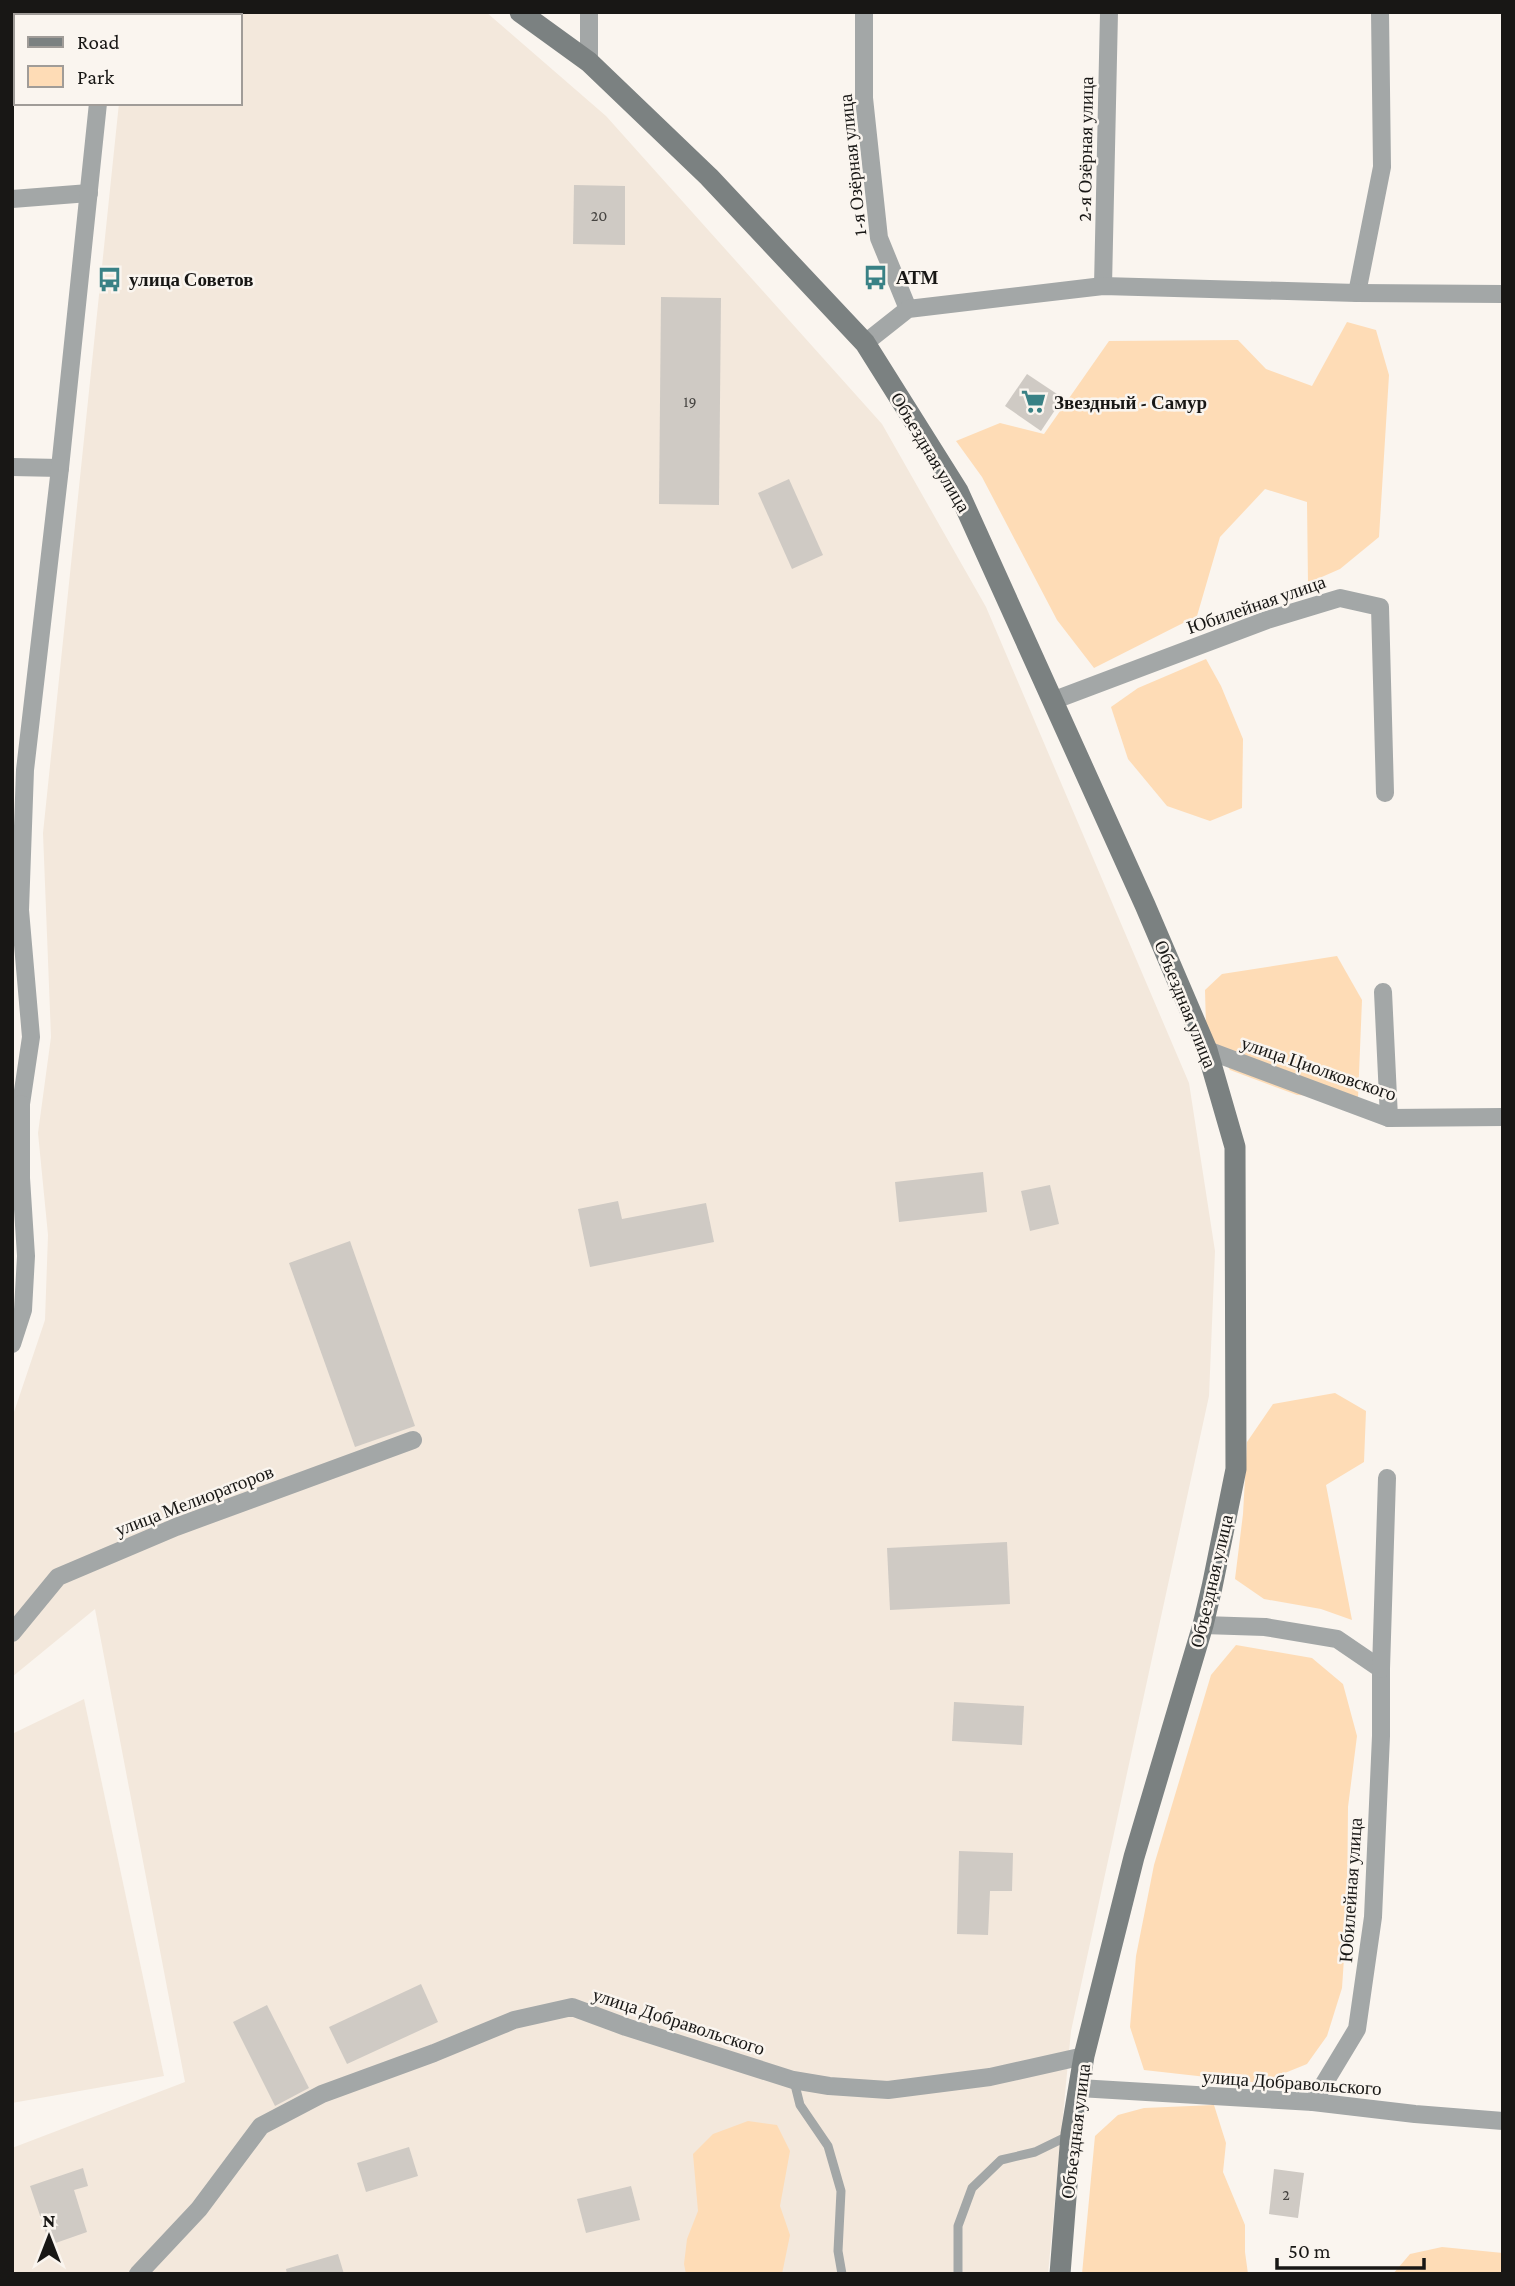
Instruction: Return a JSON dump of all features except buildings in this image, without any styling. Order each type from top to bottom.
[{"type":"main road","name":"Объездная улица","points":[[520,12],[589,62],[709,177],[865,343],[958,491],[1145,905],[1207,1050],[1235,1147],[1236,1469],[1203,1625],[1134,1857],[1084,2056],[1072,2134],[1060,2274]]},
{"type":"street","points":[[589,12],[589,62]]},
{"type":"street","name":"1-я Озёрная улица","points":[[864,12],[864,98],[879,238],[908,309]]},
{"type":"street","name":"2-я Озёрная улица","points":[[1103,286],[1109,12]]},
{"type":"street","points":[[1357,293],[1382,167],[1380,12]]},
{"type":"street","points":[[12,1344],[23,1310],[26,1256],[17,1110],[31,1037],[16,914],[19,768],[60,468],[98,105]]},
{"type":"street","points":[[12,199],[89,193]]},
{"type":"street","points":[[865,343],[908,309],[1103,286],[1503,294]]},
{"type":"street","points":[[12,467],[60,468]]},
{"type":"street","name":"Юбилейная улица","points":[[1052,701],[1267,620],[1340,598],[1380,607],[1385,793]]},
{"type":"street","points":[[1383,992],[1389,1118]]},
{"type":"street","name":"улица Циолковского","points":[[1207,1050],[1389,1118],[1503,1117]]},
{"type":"street","name":"улица Мелиораторов","points":[[12,1633],[58,1577],[176,1527],[413,1440]]},
{"type":"street","name":"Юбилейная улица","points":[[1313,2102],[1357,2029],[1373,1917],[1381,1736],[1387,1478]]},
{"type":"street","points":[[1203,1625],[1265,1627],[1337,1639],[1381,1669]]},
{"type":"street","name":"улица Добравольского","points":[[138,2274],[199,2209],[261,2126],[321,2094],[514,2020],[572,2007],[652,2036],[793,2080],[829,2086],[888,2090],[990,2077],[1084,2056]]},
{"type":"street","name":"улица Добравольского","points":[[1079,2088],[1313,2102],[1503,2121]]},
{"type":"lane","points":[[793,2080],[800,2105],[828,2146],[841,2191],[838,2251],[842,2274]]},
{"type":"lane","points":[[958,2274],[958,2226],[972,2188],[1001,2160],[1035,2152],[1072,2134]]},
{"type":"shaded area","points":[[486,12],[606,116],[882,424],[986,607],[1189,1083],[1215,1251],[1209,1396],[1071,2031],[1048,2274],[12,2274],[12,2148],[185,2082],[95,1609],[12,1677],[12,1418],[45,1320],[48,1235],[38,1133],[51,1037],[43,833],[119,105],[242,105],[242,14],[129,14]]},
{"type":"shaded area","points":[[84,1699],[164,2076],[12,2103],[12,1734]]},
{"type":"green space","points":[[1347,322],[1376,330],[1389,375],[1379,537],[1340,569],[1308,583],[1307,502],[1265,489],[1220,537],[1197,616],[1094,668],[1057,620],[982,477],[956,441],[1000,423],[1044,434],[1109,341],[1238,340],[1266,369],[1312,386]]},
{"type":"green space","points":[[1206,659],[1221,686],[1243,739],[1242,808],[1210,821],[1167,806],[1128,759],[1111,707],[1138,688]]},
{"type":"green space","points":[[1337,956],[1362,1000],[1358,1098],[1297,1095],[1230,1070],[1206,1026],[1205,990],[1222,974]]},
{"type":"green space","points":[[1335,1393],[1366,1411],[1364,1462],[1326,1485],[1352,1620],[1321,1609],[1264,1599],[1235,1579],[1243,1514],[1247,1442],[1273,1404]]},
{"type":"green space","points":[[1236,1645],[1312,1658],[1343,1684],[1357,1736],[1348,1807],[1347,1913],[1342,1988],[1327,2036],[1307,2064],[1260,2083],[1144,2070],[1130,2027],[1136,1956],[1154,1865],[1211,1675]]},
{"type":"green space","points":[[1214,2105],[1226,2143],[1223,2172],[1245,2225],[1248,2274],[1082,2274],[1095,2136],[1118,2115],[1144,2108]]},
{"type":"green space","points":[[748,2121],[777,2125],[790,2151],[780,2206],[790,2235],[782,2274],[686,2274],[684,2264],[687,2239],[698,2211],[693,2154],[713,2134]]},
{"type":"green space","points":[[1442,2247],[1503,2253],[1503,2274],[1393,2274],[1410,2254]]},
{"type":"place","name":"АТМ","points":[[876,277]]},
{"type":"place","name":"улица Советов","points":[[109,279]]},
{"type":"place","name":"Звездный - Самур","points":[[1034,402]]}]
